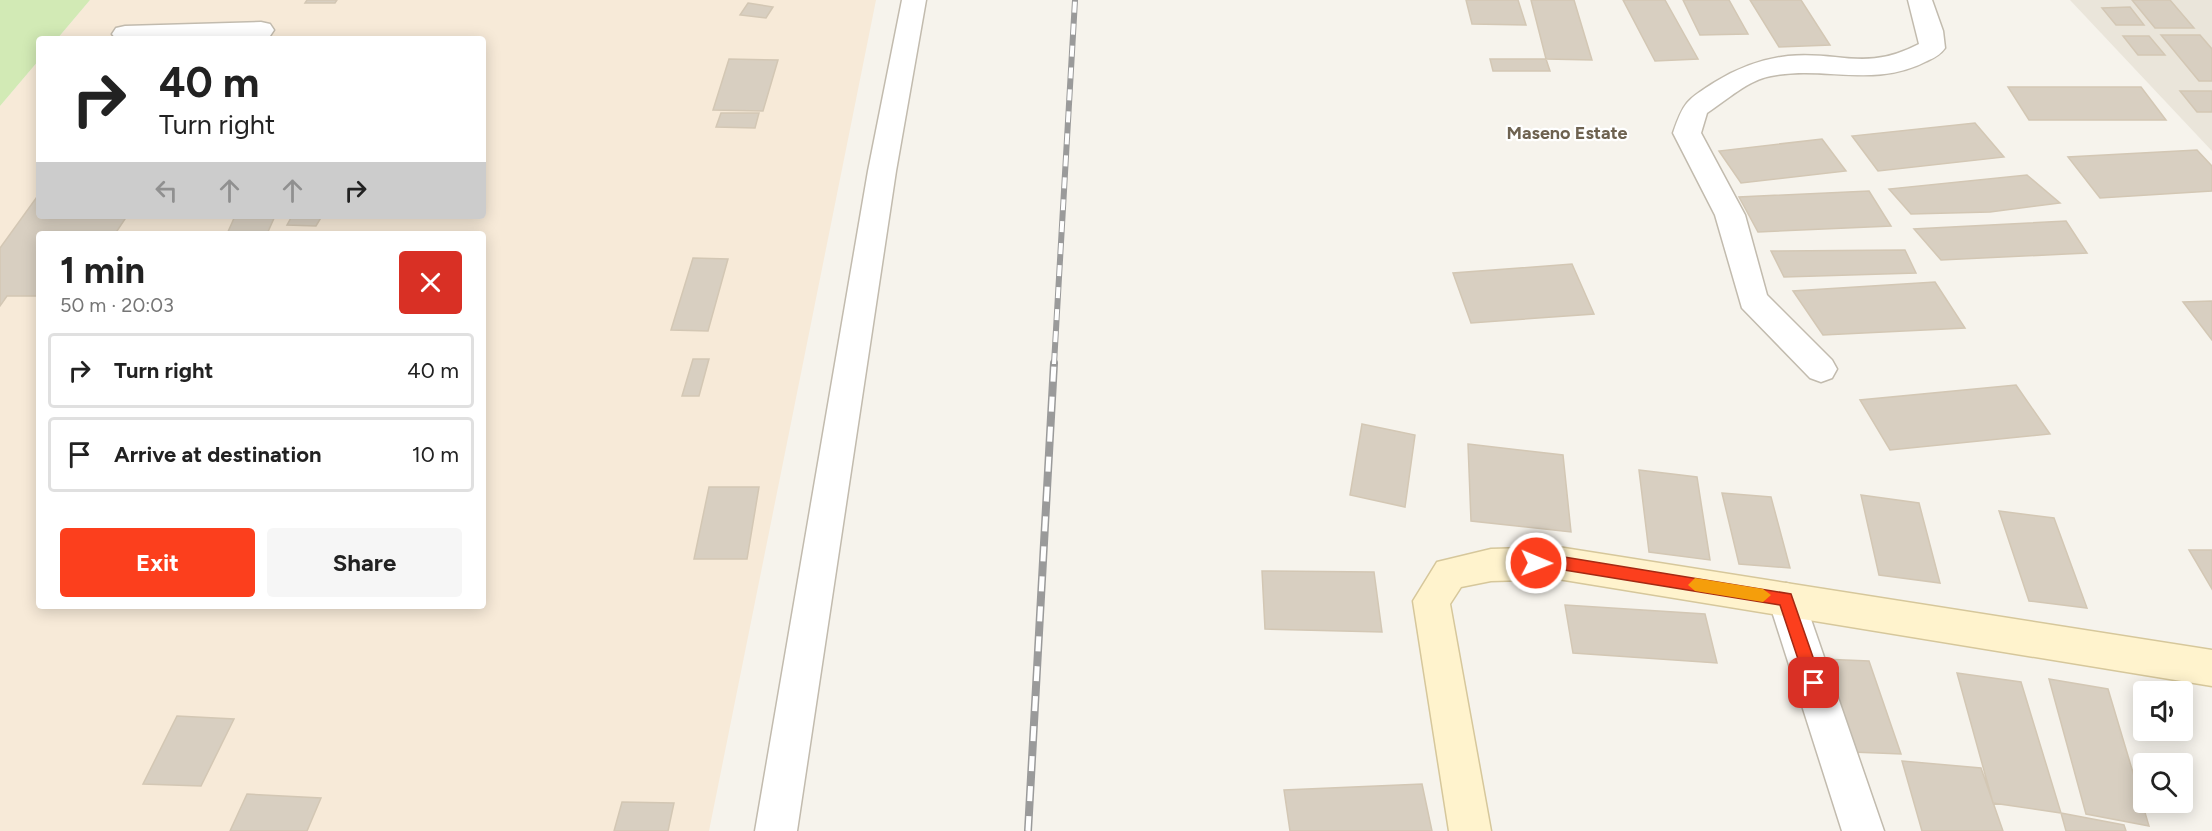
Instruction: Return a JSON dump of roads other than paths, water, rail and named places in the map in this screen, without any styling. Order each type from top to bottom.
[{"type":"street","points":[[776,831],[882,171],[914,0]]},
{"type":"street","points":[[1821,369],[1753,300],[1730,215],[1687,133],[1695,108],[1766,68],[1797,65],[1883,69],[1912,61],[1932,48],[1930,32],[1920,0]]},
{"type":"street","points":[[125,34],[261,30]]},
{"type":"street","points":[[1470,831],[1431,601],[1450,573],[1491,565],[1558,562],[2212,668]]},
{"type":"street","points":[[1786,599],[1863,831]]},
{"type":"railway","points":[[1054,364],[1075,0]]},
{"type":"railway","points":[[1028,831],[1054,363]]},
{"type":"district","name":"Maseno Estate","points":[[1567,133]]}]
